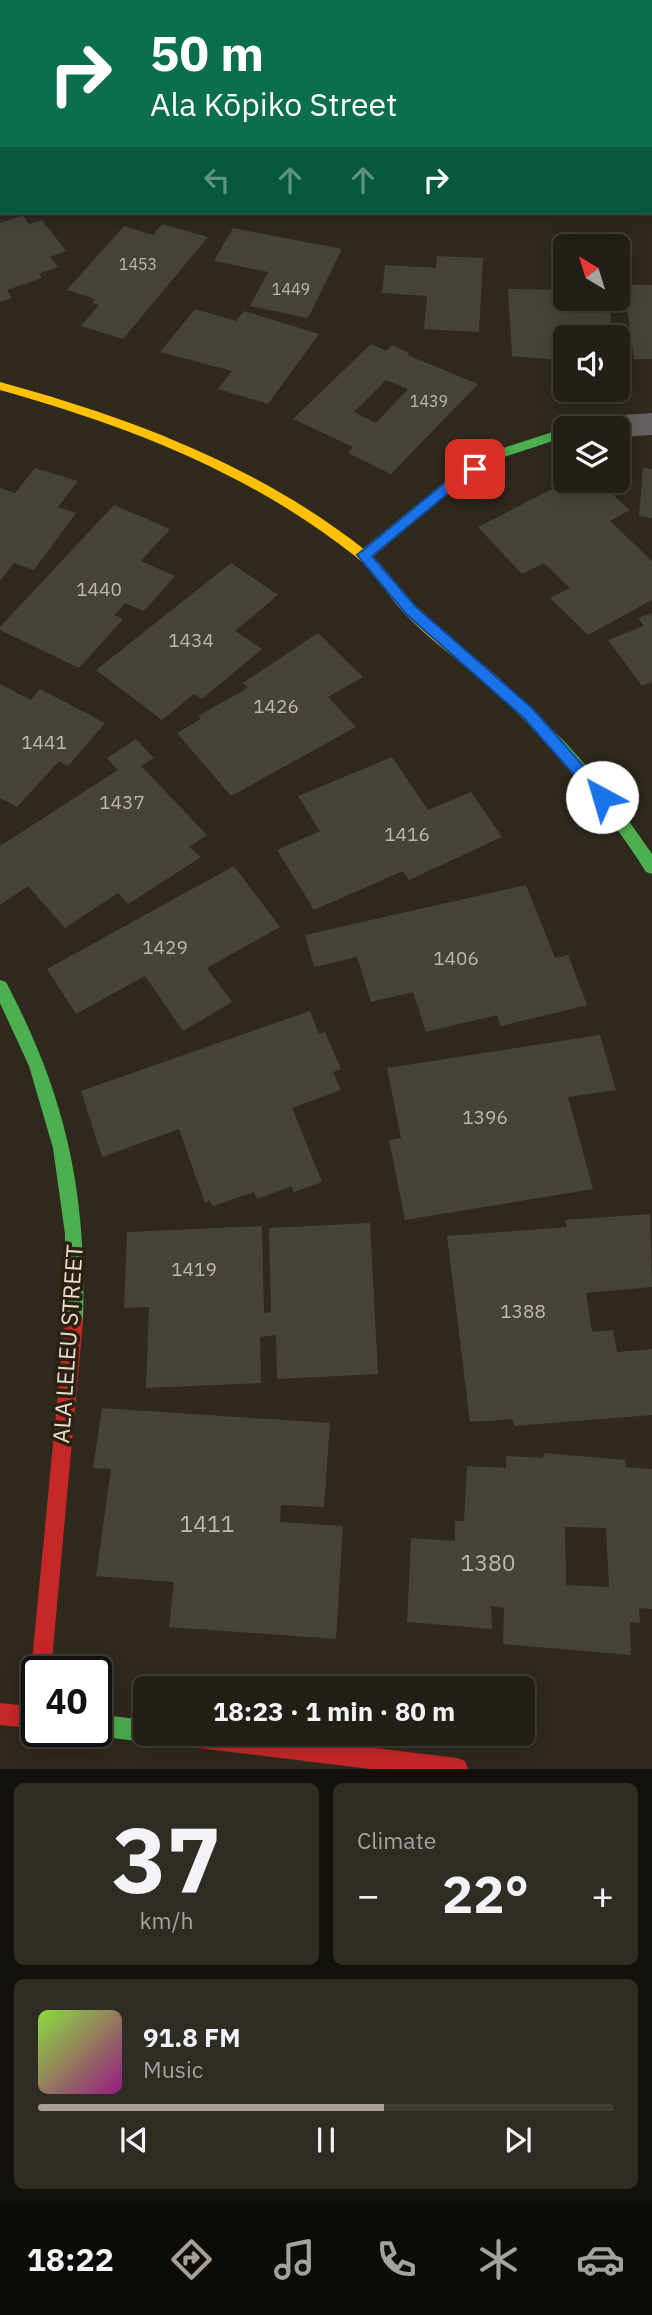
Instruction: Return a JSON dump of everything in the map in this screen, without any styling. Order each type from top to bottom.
[{"type":"street","points":[[0,386],[86,410],[151,434],[217,464],[308,516],[364,555],[411,611],[528,713],[589,780],[642,849],[652,867]]},
{"type":"street","points":[[630,426],[652,424]]},
{"type":"street","points":[[364,555],[464,476],[499,454],[553,436]]},
{"type":"street","name":"ALA LELEU STREET","points":[[0,987],[35,1055],[54,1111],[68,1171],[76,1238],[75,1308],[41,1656]]},
{"type":"street","points":[[0,1714],[21,1716]]},
{"type":"street","points":[[112,1727],[133,1730]]},
{"type":"street","points":[[270,1746],[457,1769]]},
{"type":"building","points":[[23,215],[29,224],[42,220],[66,251],[50,257],[58,267],[39,274],[42,278],[7,290],[12,298],[0,302],[0,223]]},
{"type":"building","points":[[162,224],[208,237],[123,339],[81,326],[99,305],[92,303],[95,299],[67,290],[124,226],[153,235]]},
{"type":"building","points":[[233,228],[342,249],[308,318],[250,306],[268,272],[214,261]]},
{"type":"building","points":[[437,256],[483,258],[479,332],[424,329],[427,296],[382,293],[385,265],[436,268]]},
{"type":"building","points":[[630,285],[652,285],[652,359],[634,359],[629,325]]},
{"type":"building","points":[[508,289],[553,290],[553,312],[610,312],[612,325],[553,325],[553,359],[512,356]]},
{"type":"building","points":[[195,309],[236,321],[244,311],[319,334],[268,404],[218,389],[232,371],[160,352]]},
{"type":"building","points":[[371,344],[386,351],[392,345],[409,353],[407,355],[478,384],[391,474],[348,453],[353,447],[293,419]],"holes":[[[386,380],[408,389],[376,423],[354,412]]]},
{"type":"building","points":[[35,468],[78,481],[58,507],[76,513],[34,570],[14,563],[0,581],[0,488],[15,493]]},
{"type":"building","points":[[643,468],[652,469],[652,518],[639,516]]},
{"type":"building","points":[[553,489],[553,493],[611,493],[630,510],[610,521],[652,561],[652,600],[588,635],[550,598],[570,588],[544,563],[522,574],[478,527]]},
{"type":"building","points":[[114,505],[170,529],[141,561],[175,576],[144,611],[125,603],[114,615],[123,619],[79,668],[0,630],[0,627]]},
{"type":"building","points":[[231,563],[278,595],[235,631],[262,649],[202,699],[194,694],[162,720],[96,670]]},
{"type":"building","points":[[652,613],[652,682],[642,686],[608,640],[644,626],[638,618]]},
{"type":"building","points":[[318,633],[363,677],[328,697],[356,727],[231,796],[177,733],[201,719],[198,716],[248,688],[243,683]]},
{"type":"building","points":[[0,684],[31,700],[40,689],[105,723],[68,766],[59,761],[17,807],[0,798]]},
{"type":"building","points":[[136,739],[154,758],[141,766],[207,835],[189,847],[201,857],[128,904],[118,893],[65,928],[28,886],[0,905],[0,846],[118,770],[107,758]]},
{"type":"building","points":[[392,757],[428,810],[471,792],[502,837],[409,880],[403,871],[314,910],[277,850],[320,831],[298,796]]},
{"type":"building","points":[[234,866],[280,927],[207,968],[232,1002],[183,1031],[145,976],[76,1014],[47,969]]},
{"type":"building","points":[[526,885],[555,958],[568,955],[587,1005],[501,1026],[497,1015],[426,1032],[413,992],[371,1002],[357,957],[314,967],[305,935]]},
{"type":"building","points":[[310,1011],[319,1034],[325,1032],[341,1069],[333,1072],[341,1090],[292,1108],[322,1182],[294,1192],[292,1186],[257,1199],[254,1192],[213,1206],[209,1200],[205,1203],[179,1129],[102,1157],[81,1091]]},
{"type":"building","points":[[600,1035],[616,1090],[568,1097],[593,1189],[405,1220],[389,1140],[401,1138],[387,1068]]},
{"type":"building","points":[[650,1214],[652,1287],[586,1293],[592,1332],[613,1330],[617,1352],[652,1349],[652,1415],[514,1426],[513,1419],[470,1422],[447,1236],[567,1227],[565,1220]]},
{"type":"building","points":[[370,1223],[378,1374],[277,1379],[276,1335],[260,1337],[261,1383],[146,1388],[149,1307],[124,1308],[127,1232],[262,1226],[264,1313],[271,1312],[269,1228]]},
{"type":"building","points":[[102,1408],[330,1423],[324,1507],[281,1505],[280,1522],[343,1526],[336,1639],[169,1627],[174,1582],[96,1576],[111,1469],[93,1468]]},
{"type":"building","points":[[544,1453],[625,1460],[626,1467],[652,1469],[652,1609],[639,1608],[640,1623],[630,1622],[631,1655],[503,1644],[504,1608],[491,1606],[492,1629],[407,1622],[411,1538],[455,1541],[455,1521],[464,1521],[467,1466],[506,1468],[506,1456],[543,1458]],"holes":[[[565,1527],[606,1528],[609,1587],[566,1585]]]},
{"type":"traffic: fast","points":[[364,556],[452,483],[499,454],[553,436]]},
{"type":"traffic: fast","points":[[494,682],[580,768],[618,816],[652,867]]},
{"type":"traffic: fast","points":[[0,987],[37,1066],[62,1148],[74,1234],[74,1321]]},
{"type":"traffic: fast","points":[[112,1727],[133,1730]]},
{"type":"traffic: slow","points":[[0,386],[96,414],[143,431],[189,450],[278,496],[320,523],[367,559],[409,609],[494,682]]},
{"type":"traffic: jam","points":[[42,1656],[74,1321]]},
{"type":"traffic: jam","points":[[0,1714],[21,1716]]},
{"type":"traffic: jam","points":[[270,1746],[457,1769]]},
{"type":"route","points":[[475,469],[452,483],[364,555],[411,611],[528,713],[602,797]]}]
